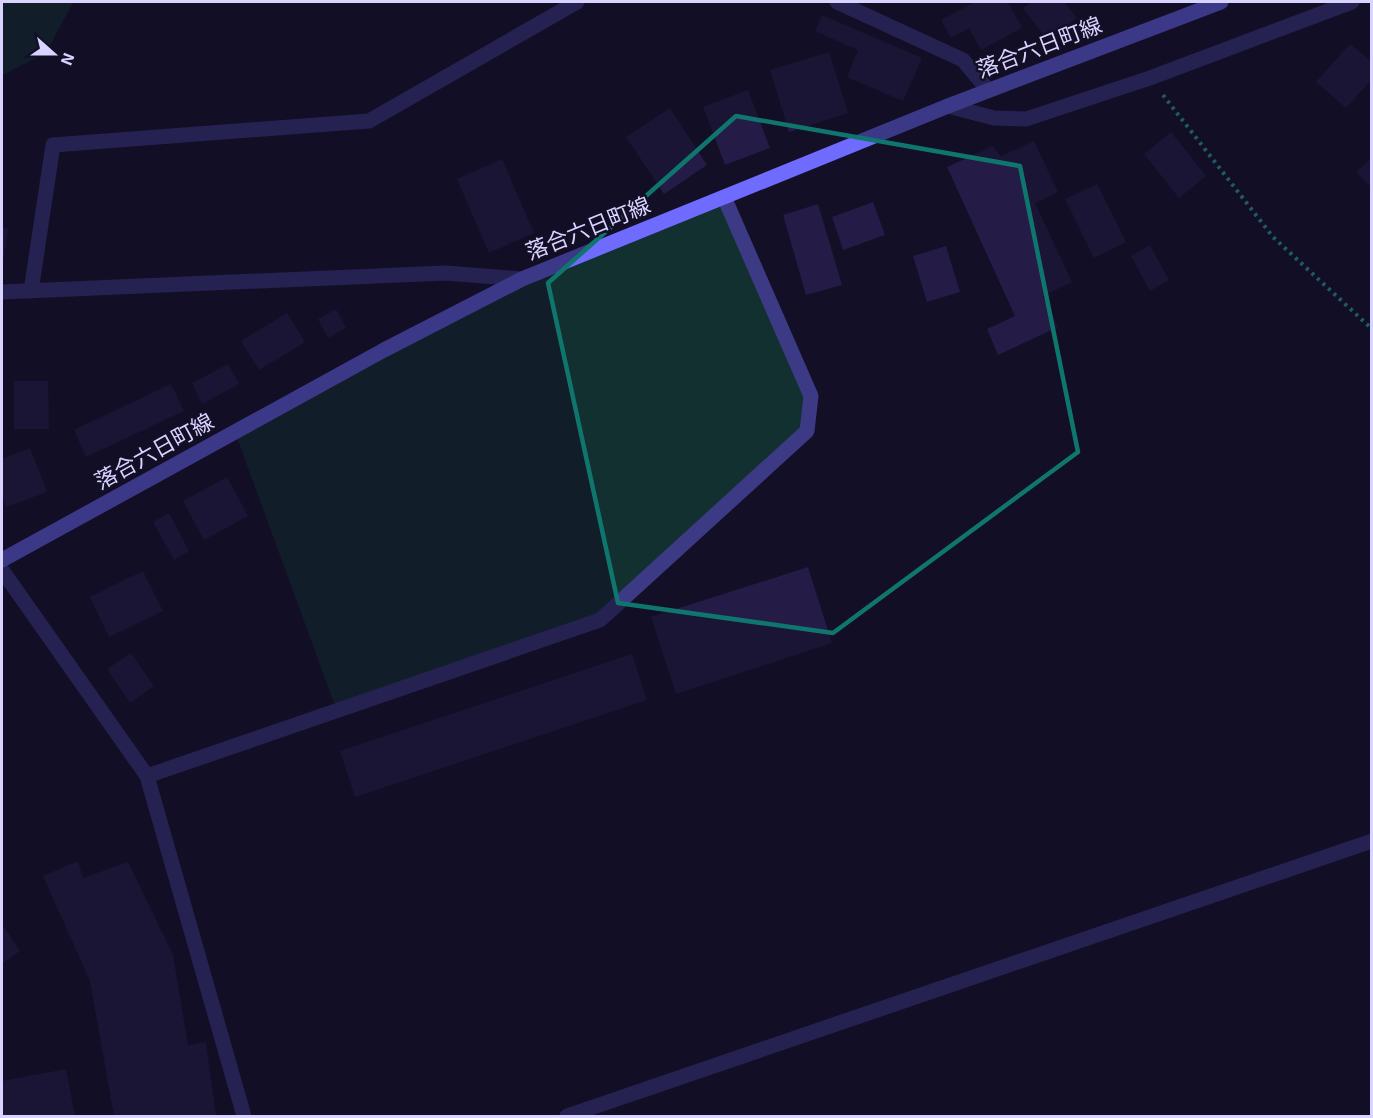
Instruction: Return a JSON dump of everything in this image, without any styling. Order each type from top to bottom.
[{"type":"main road","name":"落合六日町線","points":[[2,560],[384,350],[522,279],[988,90],[1221,2]]},
{"type":"street","points":[[31,291],[53,145],[369,121],[577,2]]},
{"type":"street","points":[[837,2],[963,60],[988,90]]},
{"type":"street","points":[[948,106],[994,118],[1026,119],[1150,78],[1352,2]]},
{"type":"street","points":[[147,776],[600,620],[807,431],[811,396],[724,197]]},
{"type":"street","points":[[2,292],[445,273],[522,279]]},
{"type":"street","points":[[2,570],[147,776],[244,1116]]},
{"type":"street","points":[[567,1116],[1371,841]]},
{"type":"path","points":[[1150,78],[1273,237],[1371,329]]},
{"type":"highlighted area","points":[[736,116],[1020,166],[1078,452],[833,633],[618,603],[548,283]]},
{"type":"green space","points":[[2,2],[73,2],[46,53],[2,75]]},
{"type":"green space","points":[[724,197],[811,396],[807,431],[600,620],[337,711],[235,432],[522,279]]},
{"type":"building","points":[[975,2],[1008,2],[1022,28],[981,50],[969,28],[951,38],[941,20]]},
{"type":"building","points":[[1031,2],[1064,2],[1077,18],[1048,41],[1023,8]]},
{"type":"building","points":[[822,15],[922,58],[903,101],[847,77],[858,50],[815,31]]},
{"type":"building","points":[[1350,44],[1372,62],[1372,79],[1346,108],[1316,82]]},
{"type":"building","points":[[829,52],[848,113],[789,132],[770,70]]},
{"type":"building","points":[[748,90],[770,148],[725,165],[703,107]]},
{"type":"building","points":[[670,108],[707,165],[664,194],[626,137]]},
{"type":"building","points":[[1171,132],[1206,176],[1179,198],[1144,154]]},
{"type":"building","points":[[1034,141],[1058,192],[1035,203],[1072,282],[1043,296],[1058,327],[998,355],[987,329],[1015,316],[947,167],[993,146],[1001,156]]},
{"type":"building","points":[[1372,157],[1372,188],[1356,172]]},
{"type":"building","points":[[502,159],[534,233],[489,253],[457,179]]},
{"type":"building","points":[[1097,184],[1126,242],[1094,258],[1065,199]]},
{"type":"building","points":[[873,202],[885,235],[843,250],[832,217]]},
{"type":"building","points":[[818,204],[842,285],[806,295],[783,215]]},
{"type":"building","points":[[2,227],[8,228],[3,263],[2,263]]},
{"type":"building","points":[[1150,245],[1169,280],[1150,291],[1131,256]]},
{"type":"building","points":[[946,246],[960,292],[927,302],[913,256]]},
{"type":"building","points":[[336,309],[346,328],[328,338],[318,319]]},
{"type":"building","points":[[287,313],[305,342],[259,370],[241,341]]},
{"type":"building","points":[[228,364],[239,384],[202,404],[192,383]]},
{"type":"building","points":[[14,381],[48,381],[49,429],[14,429]]},
{"type":"building","points":[[171,384],[184,411],[86,457],[74,430]]},
{"type":"building","points":[[30,448],[47,492],[6,507],[2,496],[2,459]]},
{"type":"building","points":[[227,477],[248,516],[204,540],[183,501]]},
{"type":"building","points":[[169,513],[189,551],[174,560],[153,522]]},
{"type":"building","points":[[808,567],[832,643],[676,694],[651,617]]},
{"type":"building","points":[[143,571],[163,611],[109,637],[90,597]]},
{"type":"building","points":[[131,653],[154,686],[130,703],[107,669]]},
{"type":"building","points":[[632,654],[647,700],[355,797],[340,751]]},
{"type":"building","points":[[78,861],[83,878],[128,862],[173,955],[188,1045],[206,1042],[216,1116],[114,1116],[90,981],[43,876]]},
{"type":"building","points":[[2,924],[20,951],[2,964]]},
{"type":"building","points":[[66,1069],[75,1116],[2,1116],[2,1081]]}]
